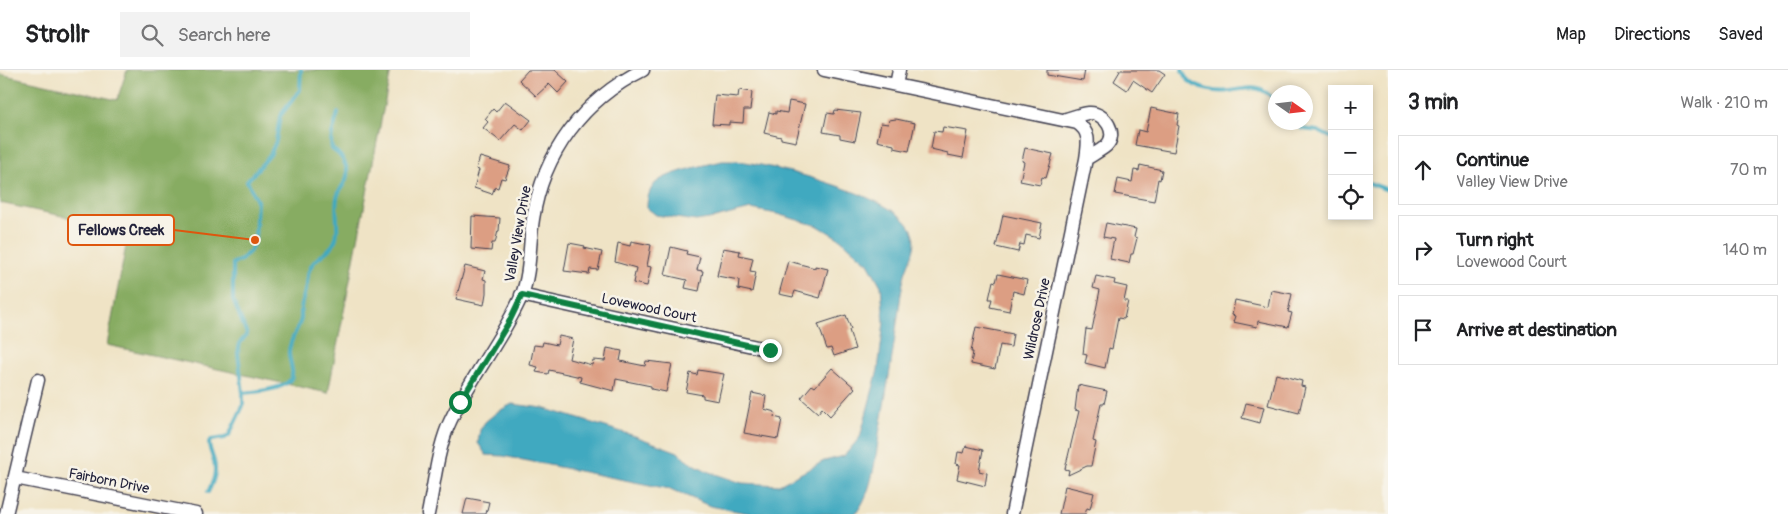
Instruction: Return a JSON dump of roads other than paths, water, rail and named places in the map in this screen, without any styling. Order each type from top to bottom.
[{"type":"street","name":"Valley View Drive","points":[[428,514],[440,454],[448,426],[460,402],[509,322],[522,295],[525,286],[535,205],[550,160],[572,125],[593,103],[628,78],[643,70]]},
{"type":"street","points":[[824,70],[1063,120],[1088,113],[1097,114],[1108,124],[1111,132],[1110,139],[1107,146],[1086,159]]},
{"type":"street","points":[[896,85],[899,70]]},
{"type":"street","name":"Wildrose Drive","points":[[1012,514],[1089,141],[1085,130],[1077,122],[1063,120]]},
{"type":"street","name":"Lovewood Court","points":[[522,295],[770,350]]},
{"type":"street","points":[[6,514],[38,380]]},
{"type":"street","name":"Fairborn Drive","points":[[16,478],[196,514]]},
{"type":"water","points":[[722,161],[745,162],[783,170],[858,193],[880,203],[897,214],[909,225],[913,232],[915,245],[902,287],[873,473],[866,496],[855,514],[753,514],[710,506],[670,489],[503,456],[486,455],[478,443],[480,430],[485,422],[497,412],[512,404],[543,408],[635,436],[678,452],[686,460],[709,472],[742,483],[779,485],[824,461],[844,456],[860,437],[878,370],[884,322],[881,286],[868,263],[840,239],[818,226],[777,214],[751,209],[696,221],[656,215],[647,208],[650,191],[658,181],[674,173]]},
{"type":"waterway","points":[[208,492],[215,473],[209,442],[225,438],[229,435],[243,406],[238,353],[240,343],[247,334],[233,300],[233,263],[241,260],[250,251],[255,240],[257,201],[247,181],[270,155],[276,141],[280,116],[300,90],[301,70]]},
{"type":"waterway","points":[[1182,70],[1187,79],[1202,88],[1213,91],[1254,88],[1260,89],[1268,94]]},
{"type":"waterway","points":[[243,393],[275,388],[286,383],[292,377],[289,355],[290,347],[301,319],[301,308],[308,274],[314,262],[331,247],[336,238],[337,198],[347,174],[343,160],[332,149],[331,145],[338,113]]},
{"type":"waterway","points":[[1310,130],[1328,136]]},
{"type":"waterway","points":[[1373,184],[1388,190]]},
{"type":"place","name":"Fellows Creek","points":[[255,240]]}]
